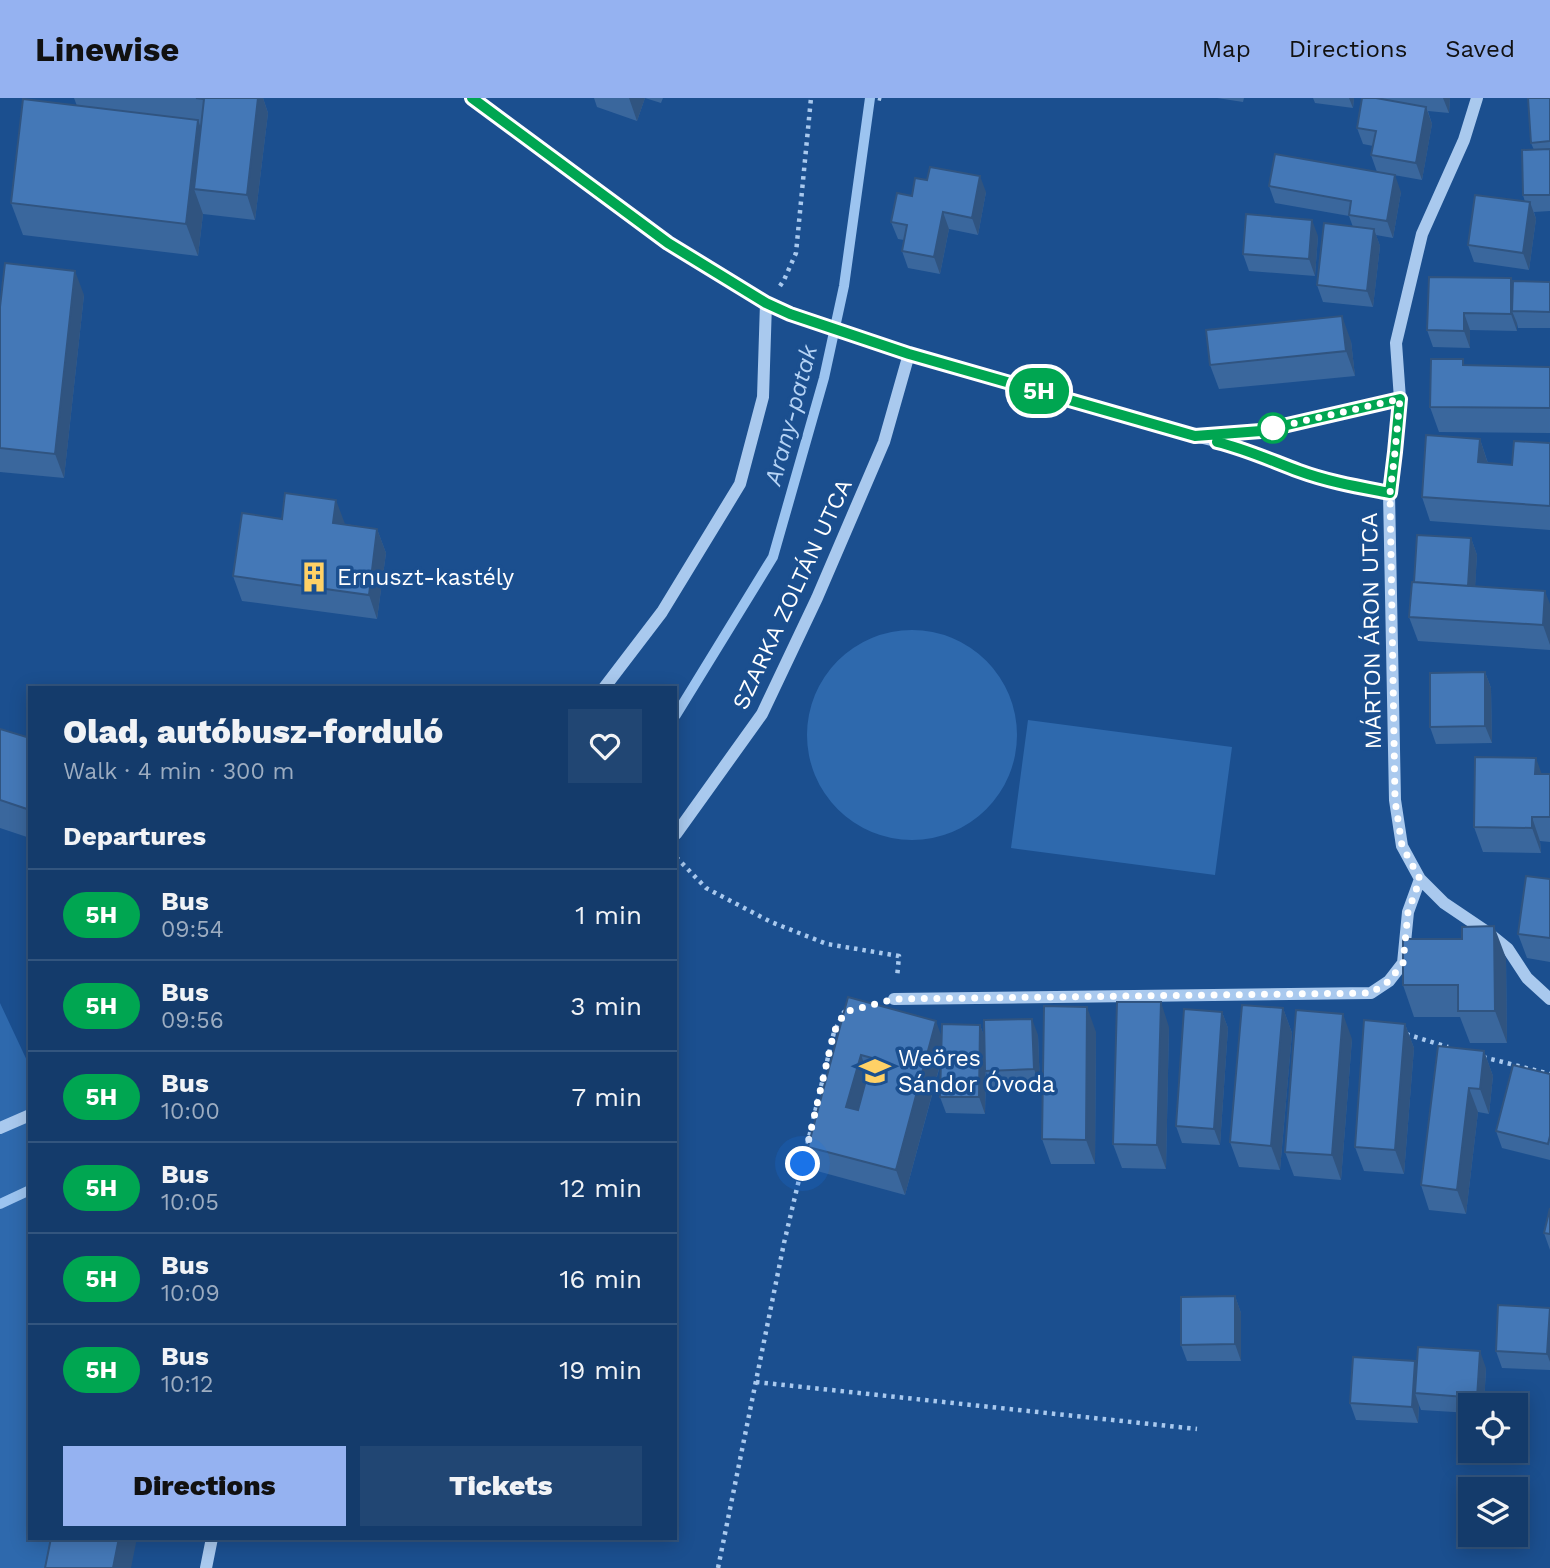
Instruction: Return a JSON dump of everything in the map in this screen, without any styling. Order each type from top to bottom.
[{"type":"street","points":[[472,98],[668,243],[766,303],[790,314],[909,354],[1240,447],[1339,483],[1390,493]]},
{"type":"street","name":"MÁRTON ÁRON UTCA","points":[[1477,98],[1464,140],[1422,234],[1396,342],[1400,399],[1390,493],[1395,800],[1402,846],[1420,879],[1444,903],[1508,949],[1527,978],[1550,999]]},
{"type":"street","points":[[606,686],[662,612],[740,484],[762,397],[766,303]]},
{"type":"street","name":"SZARKA ZOLTÁN UTCA","points":[[677,833],[762,714],[817,598],[879,454],[909,354]]},
{"type":"street","points":[[1195,436],[1261,431],[1400,399]]},
{"type":"street","points":[[894,999],[1371,993],[1389,981],[1403,963],[1408,912],[1420,879]]},
{"type":"street","points":[[0,1128],[28,1116]]},
{"type":"street","points":[[206,1568],[212,1540]]},
{"type":"path","points":[[766,303],[784,280],[796,253],[811,98]]},
{"type":"path","points":[[878,98],[886,100]]},
{"type":"path","points":[[677,858],[706,888],[771,922],[827,944],[899,956],[894,999]]},
{"type":"path","points":[[718,1568],[784,1243],[834,1032],[845,1012],[857,1009]]},
{"type":"path","points":[[1399,1032],[1458,1051]]},
{"type":"path","points":[[1471,1054],[1550,1074]]},
{"type":"path","points":[[756,1382],[1197,1429]]},
{"type":"shaded area","points":[[912,630],[933,632],[952,638],[971,647],[987,660],[1000,676],[1009,695],[1015,714],[1015,756],[1009,775],[1000,794],[987,810],[971,823],[952,832],[933,838],[912,840],[891,838],[872,832],[853,823],[837,810],[824,794],[815,775],[809,756],[807,735],[809,714],[815,695],[824,676],[837,660],[853,647],[872,638],[891,632]]},
{"type":"shaded area","points":[[1028,720],[1232,747],[1215,875],[1011,848]]},
{"type":"shaded area","points":[[0,1003],[28,1063],[28,1540],[53,1540],[46,1568],[0,1568]]},
{"type":"building","points":[[196,98],[258,98],[247,195],[194,189],[204,99]]},
{"type":"building","points":[[1362,98],[1426,107],[1416,163],[1371,155],[1376,131],[1357,128]]},
{"type":"building","points":[[1528,98],[1550,98],[1550,141],[1531,143]]},
{"type":"building","points":[[23,99],[198,120],[186,224],[11,203]]},
{"type":"building","points":[[1550,149],[1550,195],[1523,195],[1522,150]]},
{"type":"building","points":[[1275,154],[1395,175],[1387,221],[1349,215],[1351,201],[1269,186]]},
{"type":"building","points":[[930,167],[980,176],[972,218],[943,212],[934,257],[902,251],[907,225],[891,222],[897,193],[912,196],[915,178],[927,180]]},
{"type":"building","points":[[1475,195],[1530,202],[1523,253],[1468,245]]},
{"type":"building","points":[[1246,214],[1312,220],[1309,259],[1243,254]]},
{"type":"building","points":[[1324,223],[1374,229],[1367,291],[1317,285]]},
{"type":"building","points":[[5,263],[75,271],[55,454],[0,448],[0,307]]},
{"type":"building","points":[[1429,277],[1511,278],[1511,314],[1464,313],[1464,331],[1427,330]]},
{"type":"building","points":[[1513,281],[1550,282],[1550,312],[1512,311]]},
{"type":"building","points":[[1342,316],[1346,351],[1210,365],[1206,330]]},
{"type":"building","points":[[1431,359],[1463,359],[1463,365],[1550,367],[1550,408],[1430,407]]},
{"type":"building","points":[[1426,435],[1480,439],[1478,462],[1512,465],[1514,441],[1550,443],[1550,506],[1422,497]]},
{"type":"building","name":"Ernuszt-kastély","points":[[285,493],[336,500],[333,523],[377,529],[369,595],[233,576],[242,513],[282,519]]},
{"type":"building","points":[[1417,535],[1471,538],[1468,586],[1414,582]]},
{"type":"building","points":[[1412,582],[1545,591],[1543,625],[1409,617]]},
{"type":"building","points":[[1485,672],[1485,726],[1430,727],[1430,673]]},
{"type":"building","points":[[0,729],[28,737],[28,809],[0,800]]},
{"type":"building","points":[[1475,757],[1536,758],[1535,774],[1550,774],[1550,817],[1532,817],[1532,828],[1474,827]]},
{"type":"building","points":[[1526,876],[1550,879],[1550,938],[1518,934]]},
{"type":"building","points":[[1494,926],[1495,1011],[1458,1011],[1458,985],[1403,985],[1403,939],[1462,939],[1462,927]]},
{"type":"building","points":[[848,997],[936,1021],[896,1170],[808,1147]],"holes":[[[861,1055],[872,1058],[858,1110],[846,1107]]]},
{"type":"building","points":[[1117,1002],[1161,1002],[1157,1145],[1113,1144]]},
{"type":"building","points":[[1242,1005],[1283,1008],[1271,1146],[1230,1142]]},
{"type":"building","points":[[1044,1006],[1087,1007],[1086,1140],[1042,1139]]},
{"type":"building","points":[[1184,1009],[1222,1012],[1214,1129],[1176,1126]]},
{"type":"building","points":[[1296,1010],[1343,1014],[1332,1155],[1285,1152]]},
{"type":"building","points":[[1032,1019],[1034,1069],[985,1071],[984,1020]]},
{"type":"building","points":[[1364,1020],[1405,1024],[1395,1150],[1355,1147]]},
{"type":"building","points":[[942,1024],[980,1025],[979,1097],[940,1097]]},
{"type":"building","points":[[1438,1046],[1484,1051],[1480,1089],[1469,1088],[1457,1190],[1421,1185]]},
{"type":"building","points":[[1513,1065],[1550,1074],[1548,1144],[1496,1131]]},
{"type":"building","points":[[1550,1208],[1550,1234],[1544,1233]]},
{"type":"building","points":[[1235,1296],[1235,1344],[1181,1345],[1181,1297]]},
{"type":"building","points":[[1498,1305],[1550,1308],[1547,1354],[1496,1351]]},
{"type":"building","points":[[1418,1347],[1480,1351],[1477,1393],[1458,1393],[1458,1396],[1415,1393]]},
{"type":"building","points":[[1353,1357],[1415,1361],[1412,1407],[1350,1403]]},
{"type":"building","points":[[51,1540],[119,1540],[113,1568],[45,1568]]},
{"type":"waterway","name":"Arany-patak","points":[[677,713],[773,557],[824,378],[844,286],[870,98]]},
{"type":"waterway","name":"Arany-patak","points":[[0,1204],[28,1191]]},
{"type":"bus line","name":"5H","points":[[472,98],[668,243],[766,303],[790,314],[909,354],[1195,436],[1261,431],[1400,399],[1390,493],[1339,483],[1240,447],[1217,442]]},
{"type":"place","name":"Ernuszt-kastély","points":[[314,577]]},
{"type":"place","name":"Weöres Sándor Óvoda","points":[[875,1071]]},
{"type":"route","points":[[803,1164],[834,1032],[845,1012],[894,999],[1371,993],[1389,981],[1403,963],[1408,912],[1420,879],[1402,846],[1395,800],[1390,493],[1400,399],[1273,428]]}]
